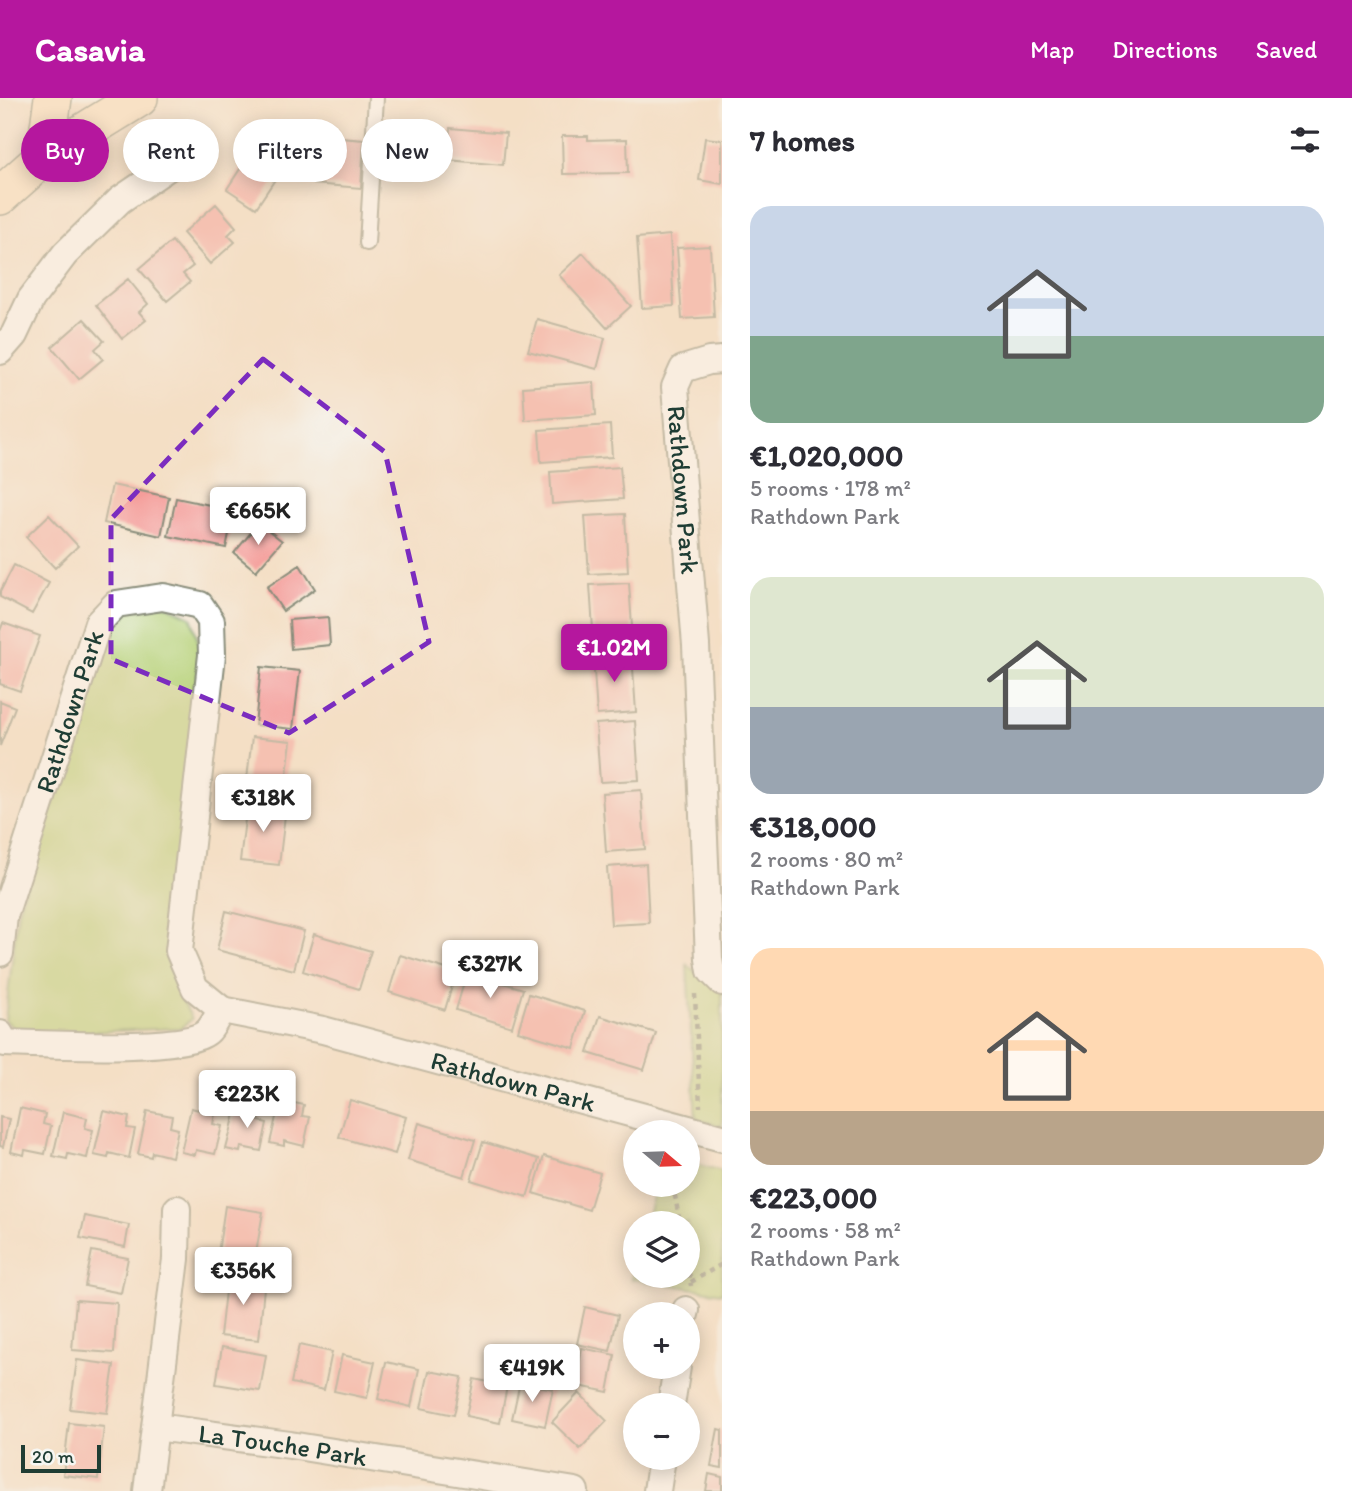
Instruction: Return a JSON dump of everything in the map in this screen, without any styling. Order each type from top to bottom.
[{"type":"main road","points":[[50,119],[53,98]]},
{"type":"main road","points":[[102,119],[133,99]]},
{"type":"main road","points":[[0,196],[21,177]]},
{"type":"street","points":[[0,351],[14,335],[31,299],[65,254],[120,200],[146,182]]},
{"type":"street","name":"Rathdown Park","points":[[717,977],[709,959],[696,645],[675,387],[683,369],[722,360]]},
{"type":"street","name":"Rathdown Park","points":[[0,953],[4,916],[98,623],[116,604],[163,597],[200,605],[211,621],[212,655],[179,951],[195,988],[222,1010],[323,1030],[712,1135]]},
{"type":"street","points":[[0,1034],[5,1043],[100,1047],[182,1041],[206,1033],[222,1010]]},
{"type":"street","points":[[146,1491],[176,1259],[177,1209]]},
{"type":"street","name":"La Touche Park","points":[[156,1427],[290,1445],[575,1491]]},
{"type":"street","points":[[657,1491],[660,1470]]},
{"type":"lane","points":[[367,243],[376,98]]},
{"type":"path","points":[[712,1135],[694,971],[717,977]]},
{"type":"path","points":[[700,1277],[722,1264]]},
{"type":"highlighted area","points":[[263,359],[385,452],[429,642],[289,733],[111,659],[111,519]]},
{"type":"green space","points":[[164,604],[191,617],[200,648],[167,957],[177,990],[192,1019],[181,1028],[21,1035],[5,1020],[18,910],[110,629],[129,606]]},
{"type":"green space","points":[[687,965],[722,992],[722,1126],[696,1120]]},
{"type":"green space","points":[[700,1165],[722,1171],[722,1293],[690,1288],[700,1288],[700,1211],[649,1211],[653,1197],[700,1197]]},
{"type":"building","points":[[453,128],[506,133],[503,165],[453,160]]},
{"type":"building","points":[[562,136],[588,136],[588,140],[627,139],[628,173],[563,174]]},
{"type":"building","points":[[705,138],[722,140],[722,184],[699,180]]},
{"type":"building","points":[[347,139],[361,140],[361,188],[313,184],[347,182]]},
{"type":"building","points":[[233,180],[233,182],[273,182],[256,208],[227,189]]},
{"type":"building","points":[[216,204],[236,227],[228,235],[235,242],[210,264],[183,233]]},
{"type":"building","points":[[670,235],[674,306],[642,308],[637,238]]},
{"type":"building","points":[[172,241],[193,266],[183,274],[190,282],[167,301],[139,269]]},
{"type":"building","points":[[710,246],[714,317],[682,319],[677,248]]},
{"type":"building","points":[[583,253],[631,306],[607,328],[559,275]]},
{"type":"building","points":[[128,279],[148,304],[139,312],[146,320],[122,339],[96,305]]},
{"type":"building","points":[[84,319],[104,341],[95,349],[103,359],[79,379],[52,347]]},
{"type":"building","points":[[537,319],[605,338],[597,369],[528,351]]},
{"type":"building","points":[[594,382],[596,415],[525,420],[523,387]]},
{"type":"building","points":[[610,425],[612,457],[541,462],[539,430]]},
{"type":"building","points":[[620,467],[623,499],[552,504],[550,472]]},
{"type":"building","points":[[112,485],[169,497],[161,536],[104,523]]},
{"type":"building","points":[[176,498],[234,510],[226,548],[168,536]]},
{"type":"building","points":[[625,514],[628,572],[589,574],[585,516]]},
{"type":"building","points":[[49,515],[78,546],[55,568],[26,537]]},
{"type":"building","points":[[259,523],[282,541],[256,571],[234,553]]},
{"type":"building","points":[[14,565],[49,583],[32,614],[0,597]]},
{"type":"building","points":[[300,565],[315,589],[283,611],[267,587]]},
{"type":"building","points":[[629,583],[633,641],[594,644],[590,585]]},
{"type":"building","points":[[328,617],[330,645],[291,649],[289,620]]},
{"type":"building","points":[[3,623],[40,636],[20,691],[0,684],[0,631]]},
{"type":"building","points":[[632,654],[636,712],[597,715],[593,656]]},
{"type":"building","points":[[261,667],[300,671],[293,729],[255,725]]},
{"type":"building","points":[[0,701],[15,707],[0,746]]},
{"type":"building","points":[[635,721],[639,780],[600,782],[596,724]]},
{"type":"building","points":[[252,737],[291,741],[284,800],[245,795]]},
{"type":"building","points":[[641,790],[645,849],[606,852],[602,793]]},
{"type":"building","points":[[247,803],[286,807],[279,865],[240,861]]},
{"type":"building","points":[[646,864],[649,923],[611,925],[607,867]]},
{"type":"building","points":[[226,911],[304,931],[294,970],[217,950]]},
{"type":"building","points":[[314,934],[371,951],[359,989],[303,971]]},
{"type":"building","points":[[400,955],[456,972],[445,1010],[389,992]]},
{"type":"building","points":[[467,972],[523,989],[512,1027],[456,1010]]},
{"type":"building","points":[[529,994],[585,1011],[574,1048],[518,1031]]},
{"type":"building","points":[[600,1016],[656,1033],[644,1070],[588,1053]]},
{"type":"building","points":[[280,1100],[304,1105],[302,1116],[310,1117],[304,1146],[284,1141],[284,1146],[270,1143]]},
{"type":"building","points":[[350,1100],[406,1117],[395,1154],[339,1137]]},
{"type":"building","points":[[237,1106],[261,1111],[259,1121],[267,1123],[261,1151],[241,1147],[240,1152],[226,1149]]},
{"type":"building","points":[[20,1108],[45,1114],[43,1124],[51,1126],[45,1154],[25,1150],[24,1155],[11,1152]]},
{"type":"building","points":[[191,1108],[215,1114],[213,1124],[222,1126],[215,1154],[196,1150],[195,1155],[181,1152]]},
{"type":"building","points":[[104,1111],[129,1117],[127,1128],[135,1129],[129,1158],[109,1153],[108,1158],[94,1155]]},
{"type":"building","points":[[147,1111],[172,1116],[170,1127],[178,1129],[172,1157],[152,1152],[151,1157],[138,1154]]},
{"type":"building","points":[[63,1112],[87,1118],[85,1128],[93,1130],[87,1158],[68,1154],[67,1159],[53,1156]]},
{"type":"building","points":[[0,1117],[9,1119],[3,1147],[0,1146]]},
{"type":"building","points":[[419,1123],[475,1140],[464,1177],[408,1160]]},
{"type":"building","points":[[483,1142],[539,1159],[527,1197],[471,1180]]},
{"type":"building","points":[[544,1156],[600,1173],[589,1210],[533,1193]]},
{"type":"building","points":[[225,1206],[263,1212],[255,1259],[218,1253]]},
{"type":"building","points":[[85,1216],[129,1225],[125,1247],[80,1238]]},
{"type":"building","points":[[92,1251],[128,1258],[121,1293],[85,1286]]},
{"type":"building","points":[[227,1273],[265,1277],[259,1340],[220,1336]]},
{"type":"building","points":[[76,1300],[117,1303],[114,1353],[72,1350]]},
{"type":"building","points":[[585,1307],[618,1315],[610,1351],[577,1344]]},
{"type":"building","points":[[299,1345],[332,1352],[324,1390],[291,1383]]},
{"type":"building","points":[[222,1347],[266,1355],[260,1391],[216,1384]]},
{"type":"building","points":[[582,1348],[615,1355],[608,1392],[574,1385]]},
{"type":"building","points":[[342,1355],[375,1362],[367,1398],[334,1391]]},
{"type":"building","points":[[77,1360],[114,1365],[107,1413],[70,1409]]},
{"type":"building","points":[[386,1362],[419,1369],[411,1407],[378,1399]]},
{"type":"building","points":[[429,1371],[462,1377],[454,1415],[421,1408]]},
{"type":"building","points":[[474,1379],[507,1386],[500,1423],[466,1416]]},
{"type":"building","points":[[520,1382],[553,1389],[545,1426],[512,1419]]},
{"type":"building","points":[[579,1393],[607,1421],[580,1449],[552,1422]]},
{"type":"building","points":[[69,1423],[104,1427],[98,1479],[63,1475]]},
{"type":"building","points":[[718,1429],[722,1430],[722,1468],[711,1466]]},
{"type":"building","points":[[709,1474],[722,1477],[722,1491],[706,1491]]}]
